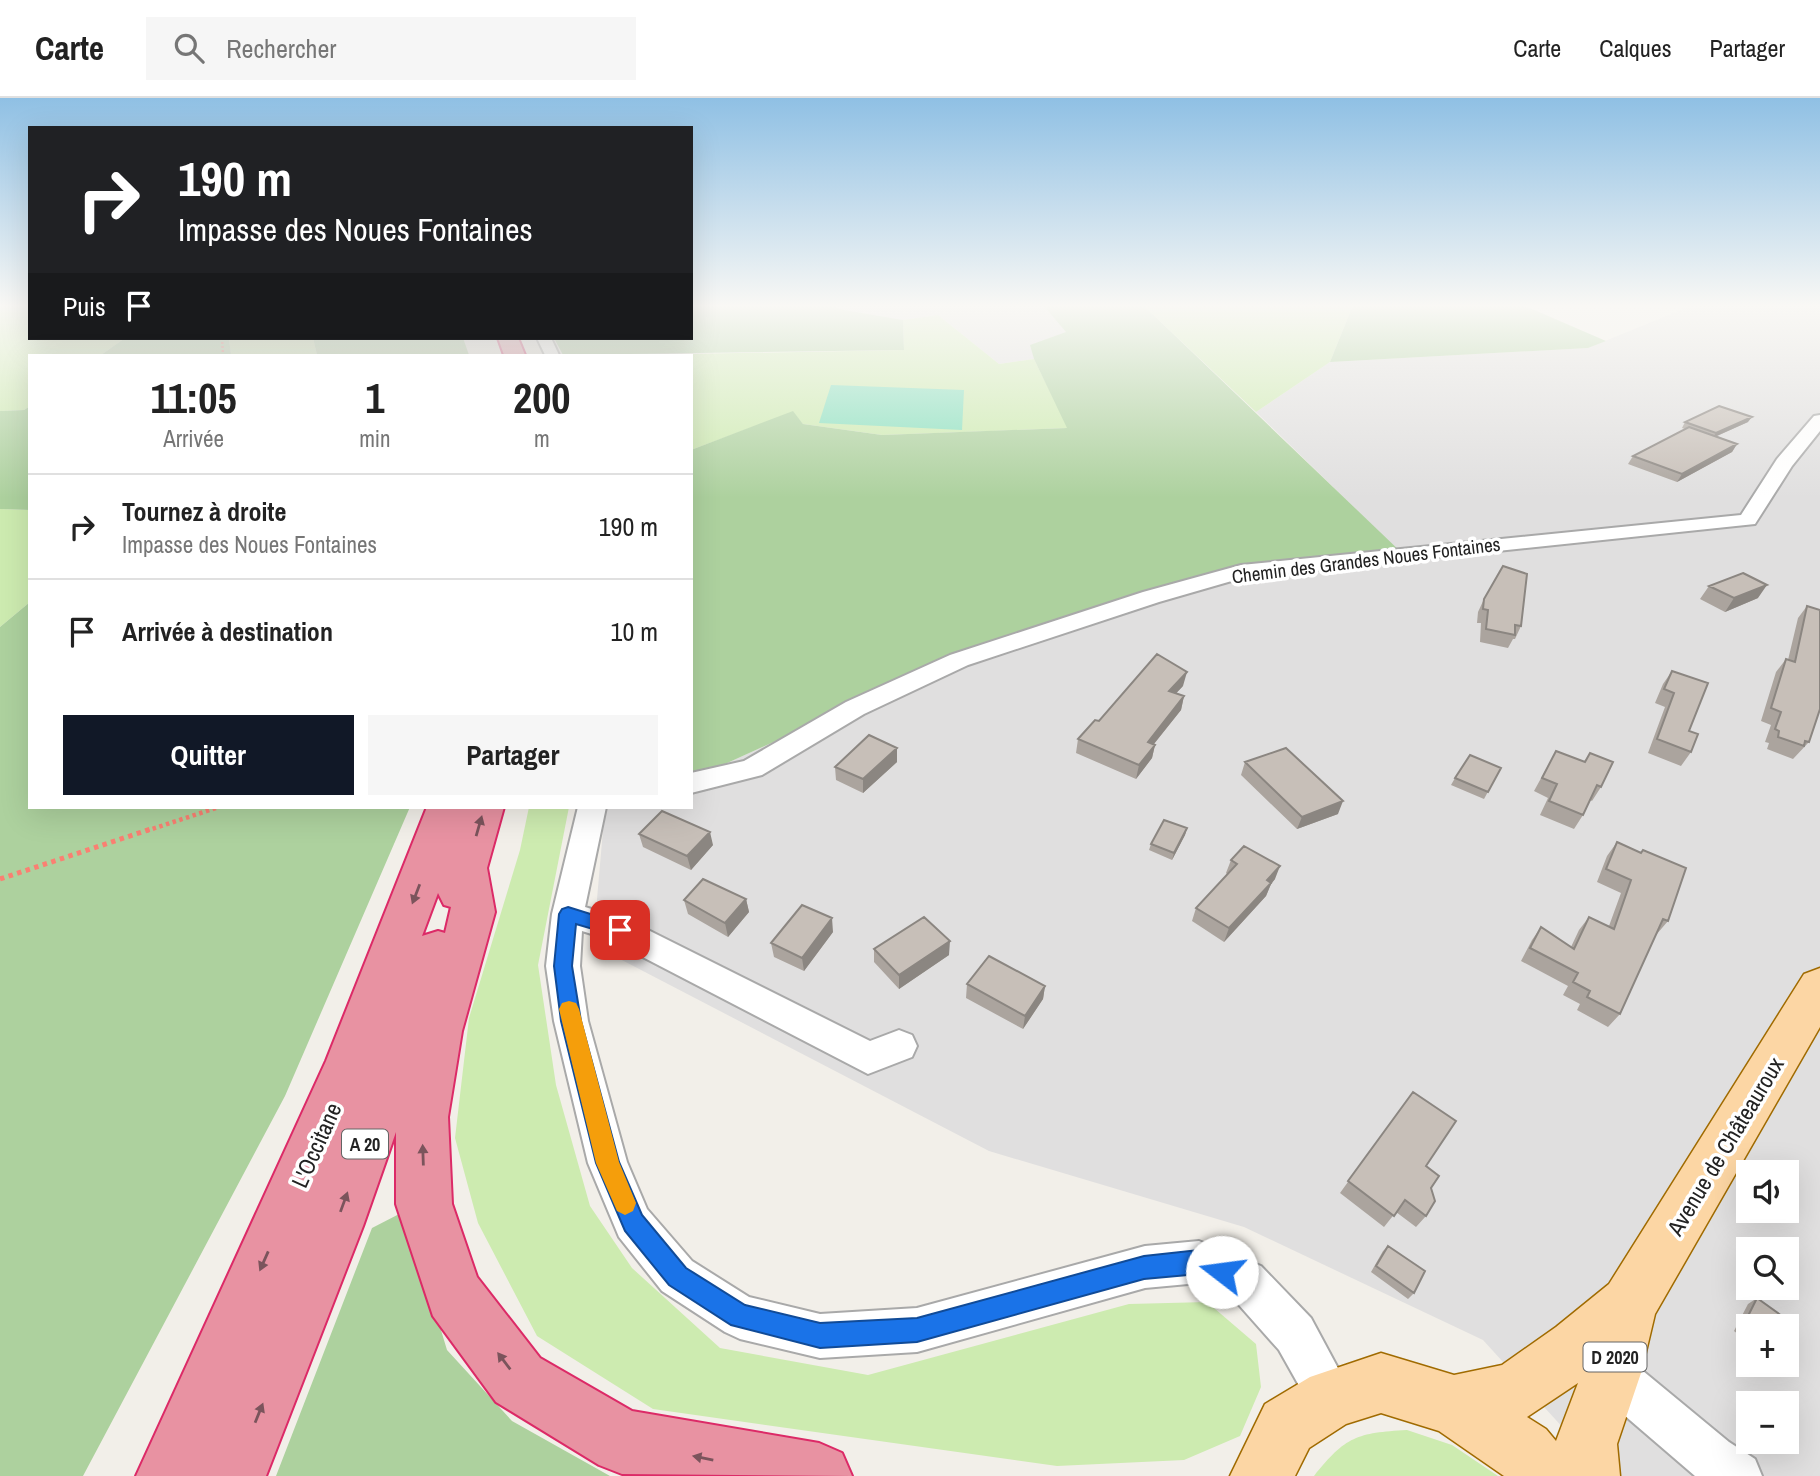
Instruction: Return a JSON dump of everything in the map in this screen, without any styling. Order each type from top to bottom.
[{"type":"highway","name":"L'Occitane","points":[[169,1476],[342,1086],[422,880],[446,809]]},
{"type":"highway","name":"A 20","points":[[233,1476],[334,1226],[467,869],[483,809]]},
{"type":"highway","points":[[467,869],[473,912],[438,1031],[422,1117],[424,1204],[454,1295],[518,1380],[622,1442],[754,1468],[819,1476]]},
{"type":"main road","name":"Avenue de Châteauroux","points":[[1594,1361],[1820,987]]},
{"type":"main road","name":"D 2020","points":[[1454,1405],[1514,1392],[1594,1361],[1586,1444],[1588,1476]]},
{"type":"main road","points":[[1262,1476],[1287,1426],[1331,1398],[1381,1383],[1454,1405],[1524,1451],[1545,1476]]},
{"type":"street","name":"Chemin des Grandes Noues Fontaines","points":[[693,783],[752,768],[855,708],[959,660],[1151,597],[1241,572],[1748,520],[1784,463],[1820,420]]},
{"type":"street","points":[[592,809],[568,914],[563,966],[571,1021],[608,1163],[633,1223],[677,1276],[740,1317],[820,1336],[917,1330],[1144,1268],[1199,1262],[1245,1281],[1295,1334],[1331,1398]]},
{"type":"street","points":[[568,914],[620,930],[868,1058],[900,1046]]},
{"type":"street","points":[[1594,1361],[1712,1459],[1738,1476]]},
{"type":"path","points":[[0,879],[213,809]]},
{"type":"shaded area","points":[[1319,369],[1820,369],[1820,1476],[1607,1476],[1483,1340],[1244,1227],[989,1151],[593,945],[605,809],[693,809],[693,775],[714,769],[967,654],[1238,580],[1402,554],[1256,412]]},
{"type":"green space","points":[[0,369],[28,369],[28,407],[24,410],[0,411]]},
{"type":"green space","points":[[693,369],[1039,369],[1068,428],[882,435],[803,424],[793,412],[693,449]]},
{"type":"green space","points":[[1039,369],[1210,369],[1403,554],[1238,580],[967,654],[714,769],[693,775],[693,449],[793,411],[803,424],[882,435],[1067,428]]},
{"type":"green space","points":[[1211,369],[1319,369],[1256,412]]},
{"type":"green space","points":[[831,385],[964,390],[962,430],[819,423]]},
{"type":"green space","points":[[28,407],[28,510],[0,509],[0,411],[24,410]]},
{"type":"green space","points":[[0,509],[28,510],[28,604],[0,627]]},
{"type":"green space","points":[[28,604],[28,809],[409,809],[285,1096],[83,1476],[0,1476],[0,627]]},
{"type":"green space","points":[[529,809],[569,809],[538,965],[556,1085],[590,1206],[632,1268],[720,1348],[868,1375],[1129,1304],[1207,1302],[1256,1344],[1261,1387],[1240,1436],[1184,1460],[1057,1466],[653,1409],[537,1336],[478,1223],[455,1138],[469,1018],[520,850]]},
{"type":"green space","points":[[405,1211],[447,1350],[512,1421],[610,1476],[276,1476],[372,1228]]},
{"type":"green space","points":[[1407,1430],[1452,1445],[1498,1476],[1314,1476],[1335,1452],[1354,1439],[1364,1435]]},
{"type":"building","points":[[1719,406],[1752,417],[1716,433],[1685,422]]},
{"type":"building","points":[[1689,427],[1737,444],[1682,474],[1633,456]]},
{"type":"building","points":[[1503,566],[1527,574],[1521,626],[1515,625],[1515,635],[1486,629],[1488,610],[1483,609],[1484,599]]},
{"type":"building","points":[[1743,573],[1767,585],[1734,598],[1709,586]]},
{"type":"building","points":[[1807,606],[1820,610],[1820,709],[1809,742],[1805,741],[1804,746],[1778,737],[1779,731],[1775,729],[1781,712],[1771,708],[1786,659],[1795,662]]},
{"type":"building","points":[[1157,654],[1187,672],[1169,691],[1184,696],[1148,742],[1155,745],[1139,765],[1078,739],[1095,720],[1099,721]]},
{"type":"building","points":[[1672,671],[1708,683],[1689,731],[1698,734],[1691,752],[1657,739],[1674,693],[1664,689]]},
{"type":"building","points":[[869,735],[897,748],[863,779],[835,767]]},
{"type":"building","points":[[1286,748],[1343,801],[1302,817],[1245,762]]},
{"type":"building","points":[[1556,751],[1585,762],[1590,753],[1613,762],[1601,787],[1597,785],[1583,815],[1549,801],[1557,784],[1542,778]]},
{"type":"building","points":[[1470,755],[1501,768],[1488,792],[1455,778]]},
{"type":"building","points":[[662,811],[710,832],[687,856],[639,834]]},
{"type":"building","points":[[1164,820],[1187,828],[1174,853],[1151,844]]},
{"type":"building","points":[[1617,842],[1686,868],[1668,921],[1663,919],[1620,1014],[1587,997],[1590,991],[1573,982],[1578,973],[1530,948],[1541,927],[1574,949],[1589,917],[1614,929],[1631,880],[1606,869]]},
{"type":"building","points":[[1244,846],[1280,866],[1267,880],[1271,883],[1229,928],[1196,908],[1237,864],[1231,860]]},
{"type":"building","points":[[703,879],[746,899],[725,923],[684,900]]},
{"type":"building","points":[[802,905],[832,918],[802,958],[771,943]]},
{"type":"building","points":[[924,917],[950,941],[899,975],[874,949]]},
{"type":"building","points":[[989,956],[1045,986],[1025,1016],[967,984]]},
{"type":"building","points":[[1413,1092],[1456,1121],[1426,1166],[1439,1176],[1431,1188],[1435,1201],[1426,1216],[1405,1200],[1394,1216],[1348,1181]]},
{"type":"building","points":[[1388,1246],[1425,1271],[1414,1293],[1376,1266]]},
{"type":"building","points":[[1756,1300],[1760,1300],[1779,1314],[1749,1314]]},
{"type":"slow traffic","points":[[569,1009],[608,1163],[625,1203]]},
{"type":"route","points":[[620,930],[568,914],[563,966],[571,1021],[608,1163],[633,1223],[677,1276],[740,1317],[820,1336],[917,1330],[1144,1268],[1199,1262],[1222,1272]]}]
